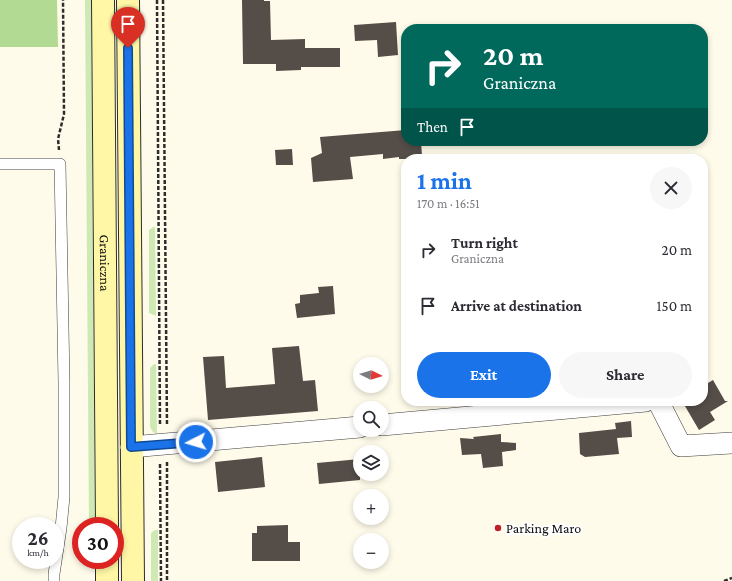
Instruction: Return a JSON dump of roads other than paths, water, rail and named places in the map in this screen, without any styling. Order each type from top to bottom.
[{"type":"main road","name":"Graniczna","points":[[103,0],[107,517]]},
{"type":"main road","name":"Graniczna","points":[[128,0],[133,581]]},
{"type":"main road","points":[[107,569],[107,581]]},
{"type":"street","points":[[389,424],[591,406]]},
{"type":"street","points":[[661,406],[681,446],[732,443]]},
{"type":"street","points":[[131,447],[162,443],[353,428]]},
{"type":"lane","points":[[0,164],[60,164],[64,382],[64,497],[54,581]]},
{"type":"place","name":"Parking Maro","points":[[498,528]]}]
